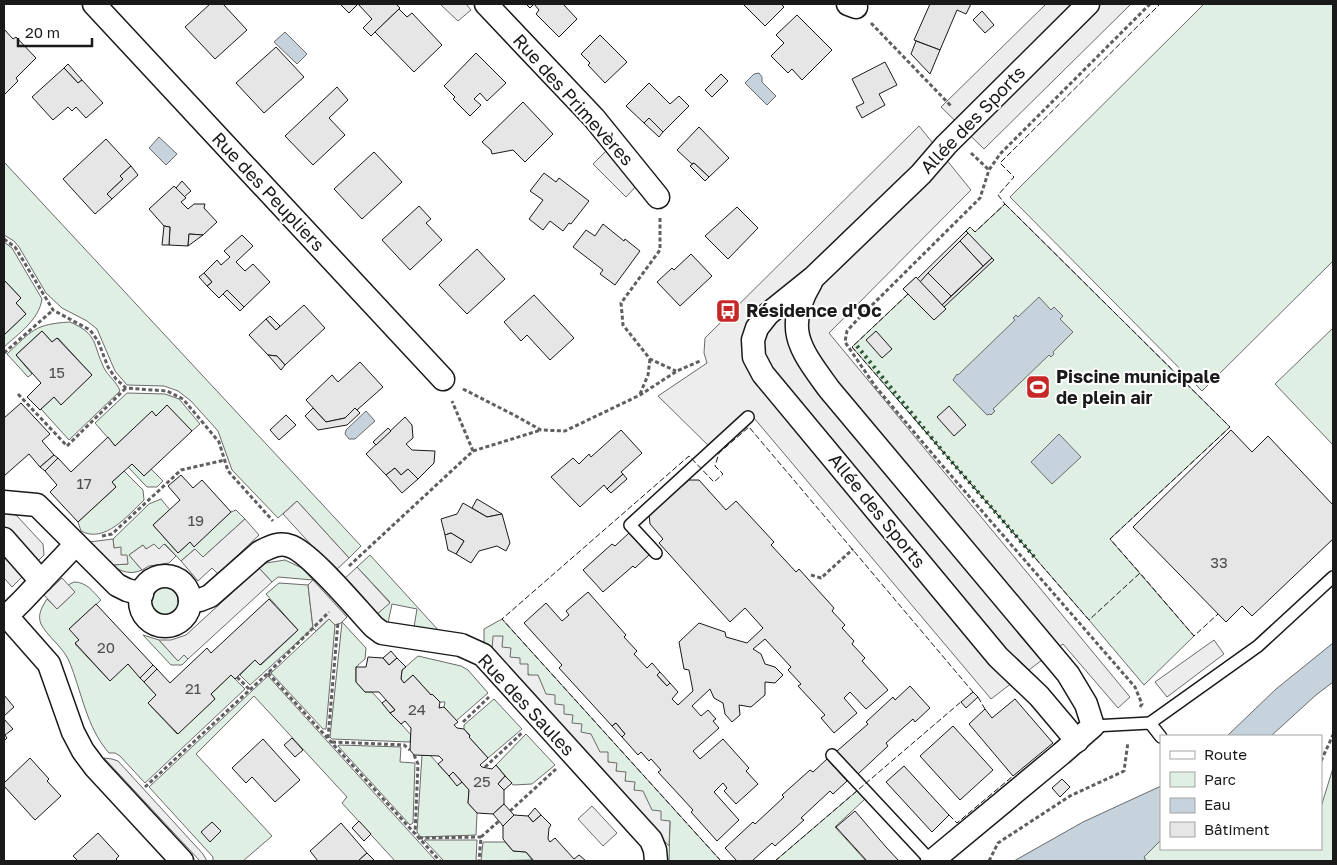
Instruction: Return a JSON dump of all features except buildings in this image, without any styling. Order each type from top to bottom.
[{"type":"street","name":"Rue des Peupliers","points":[[94,4],[442,379]]},
{"type":"street","name":"Rue des Primevères","points":[[486,4],[594,118],[658,197]]},
{"type":"street","name":"Allée des Sports","points":[[1085,733],[1039,696],[998,657],[763,374],[754,357],[753,340],[757,328],[768,314],[814,277],[921,174],[954,137],[1088,4]]},
{"type":"street","name":"Allée des Sports","points":[[814,277],[798,308],[796,324],[804,354],[829,388],[1068,674],[1086,704],[1085,733]]},
{"type":"street","points":[[4,502],[36,505],[117,585],[142,594]]},
{"type":"street","points":[[4,539],[42,581]]},
{"type":"street","points":[[76,544],[42,581],[5,616],[49,664],[70,725],[83,751],[95,767],[182,861]]},
{"type":"street","points":[[190,600],[200,600],[210,596],[260,552],[275,545],[283,544]]},
{"type":"street","name":"Rue des Saules","points":[[283,544],[291,546],[306,555],[342,605],[382,633],[461,645],[483,656],[651,840],[655,850],[656,861]]},
{"type":"street","points":[[169,576],[178,579],[186,586],[190,600],[187,614],[181,622],[172,626],[152,623],[145,617],[141,607],[142,594],[143,588],[150,581],[159,577],[169,576]]},
{"type":"street","points":[[932,861],[1085,733]]},
{"type":"lane","points":[[656,553],[630,525],[748,417]]},
{"type":"lane","points":[[1085,733],[1130,724],[1150,723],[1258,646],[1333,577]]},
{"type":"lane","points":[[1150,723],[1160,736]]},
{"type":"lane","points":[[832,755],[932,861]]},
{"type":"path","points":[[989,861],[998,843],[1070,796],[1124,771],[1130,724],[1142,704],[1135,686],[881,393],[845,342],[847,331],[980,198],[989,170],[1000,154],[1150,4]]},
{"type":"path","points":[[852,6],[953,108]]},
{"type":"path","points":[[954,137],[989,170]]},
{"type":"path","points":[[658,197],[660,250],[621,303],[623,325],[650,359],[677,371]]},
{"type":"path","points":[[4,239],[15,247],[53,310],[90,330],[98,341],[108,367],[116,379],[126,388],[167,391],[183,399],[218,442],[228,471],[274,522],[283,544]]},
{"type":"path","points":[[4,354],[53,310]]},
{"type":"path","points":[[640,394],[648,375],[650,359]]},
{"type":"path","points":[[345,569],[473,451],[541,430],[565,432],[640,394],[677,371],[700,361]]},
{"type":"path","points":[[442,379],[514,414],[541,430]]},
{"type":"path","points":[[442,379],[473,451]]},
{"type":"path","points":[[18,394],[67,446],[126,388]]},
{"type":"path","points":[[76,544],[82,539],[112,534],[181,470],[225,460]]},
{"type":"path","points":[[811,575],[821,578],[854,549]]},
{"type":"path","points":[[128,802],[342,605]]},
{"type":"path","points":[[329,740],[342,605]]},
{"type":"path","points":[[268,673],[440,861]]},
{"type":"path","points":[[237,677],[250,690]]},
{"type":"path","points":[[463,722],[494,693]]},
{"type":"path","points":[[485,767],[527,729]]},
{"type":"path","points":[[1322,759],[1333,735]]},
{"type":"path","points":[[329,740],[404,745],[410,750]]},
{"type":"path","points":[[414,755],[418,764],[415,834]]},
{"type":"path","points":[[510,811],[560,765]]},
{"type":"path","points":[[418,838],[481,837],[499,821]]},
{"type":"path","points":[[479,861],[481,837]]},
{"type":"green space","points":[[1204,4],[1333,4],[1333,261],[1202,391],[1010,197]]},
{"type":"green space","points":[[4,162],[361,546],[349,558],[297,501],[278,518],[232,470],[218,431],[191,401],[178,391],[164,386],[127,385],[115,371],[97,329],[87,321],[62,308],[46,293],[19,247],[14,241],[4,235]]},
{"type":"green space","name":"Piscine municipale de plein air","points":[[1005,204],[1230,427],[1110,539],[1194,636],[1144,685],[852,347],[908,294],[903,289],[916,277],[918,279],[970,227],[975,232]]},
{"type":"green space","points":[[4,242],[12,248],[42,299],[37,314],[4,347],[4,335],[26,314],[16,303],[21,298],[4,280]]},
{"type":"green space","points":[[70,322],[86,331],[93,340],[104,368],[120,391],[69,440],[41,409],[54,397],[61,404],[92,375],[58,338],[52,342],[42,331],[16,355],[32,374],[28,377],[7,354],[34,330],[48,325]]},
{"type":"green space","points":[[1333,328],[1333,445],[1275,384]]},
{"type":"green space","points":[[127,393],[165,394],[179,399],[200,424],[192,431],[167,406],[156,416],[152,412],[115,446],[95,423]]},
{"type":"green space","points":[[132,464],[144,476],[151,469],[163,481],[157,487],[147,487],[128,467]]},
{"type":"green space","points":[[124,471],[143,490],[144,500],[116,526],[107,531],[99,534],[90,534],[81,531],[78,522],[116,487],[112,482]]},
{"type":"green space","points":[[161,499],[170,510],[153,525],[178,553],[190,542],[194,546],[231,512],[236,510],[245,519],[203,557],[195,549],[181,561],[165,544],[159,549],[146,549],[143,545],[129,555],[142,570],[138,572],[123,571],[112,565],[128,564],[114,548],[113,539],[149,504]]},
{"type":"green space","points":[[370,555],[440,632],[414,627],[417,609],[392,604],[388,623],[376,615],[390,602],[357,567]]},
{"type":"green space","points":[[285,560],[302,568],[313,580],[278,577],[272,582],[259,568],[266,563]]},
{"type":"green space","points":[[79,582],[86,586],[101,600],[70,628],[79,640],[75,644],[109,680],[128,664],[156,695],[148,703],[177,734],[215,699],[211,694],[231,675],[245,689],[145,783],[120,756],[115,753],[109,753],[101,743],[85,709],[69,661],[41,624],[40,614],[47,599],[57,609],[75,592],[68,585]]},
{"type":"green space","points":[[279,583],[308,585],[313,628],[250,685],[240,675],[255,660],[261,665],[298,630],[266,594]]},
{"type":"green space","points":[[165,587],[175,591],[179,601],[175,611],[165,615],[155,611],[151,601],[155,591]]},
{"type":"green space","points":[[329,619],[335,625],[326,729],[323,729],[271,673]]},
{"type":"green space","points":[[502,619],[721,861],[669,861],[670,821],[651,826],[634,790],[563,714],[520,664],[510,657],[492,652],[484,643],[484,629]]},
{"type":"green space","points":[[342,622],[366,648],[365,659],[356,667],[356,682],[365,692],[372,692],[411,735],[410,742],[332,739],[330,737]]},
{"type":"green space","points":[[143,635],[159,640],[178,661],[184,654],[188,659],[182,665],[171,665]]},
{"type":"green space","points":[[418,656],[461,666],[468,670],[488,693],[456,721],[444,707],[445,702],[440,702],[431,695],[413,675],[404,683],[401,679],[402,670]]},
{"type":"green space","points":[[268,676],[436,861],[395,861],[342,803],[347,797],[254,696],[196,754],[272,836],[243,861],[213,861],[213,857],[149,787]]},
{"type":"green space","points":[[494,699],[522,729],[488,758],[469,737],[470,735],[464,729],[464,725]]},
{"type":"green space","points":[[526,734],[555,765],[532,784],[513,785],[496,765]]},
{"type":"green space","points":[[339,745],[401,747],[400,762],[415,763],[413,823],[410,825]]},
{"type":"green space","points":[[422,755],[430,755],[457,785],[462,782],[469,790],[468,803],[477,813],[476,835],[421,837],[417,832]]},
{"type":"green space","points":[[1333,768],[1333,861],[1146,861],[1144,857],[1160,841],[1160,850],[1322,850],[1322,804]]},
{"type":"green space","points":[[858,790],[865,799],[835,827],[866,861],[775,861]]},
{"type":"green space","points":[[424,840],[477,840],[476,861],[444,861]]},
{"type":"green space","points":[[483,842],[505,842],[513,851],[526,852],[532,860],[481,861]]},
{"type":"shaded area","points":[[440,4],[466,4],[471,10],[458,21]]},
{"type":"shaded area","points":[[1046,4],[1131,4],[984,149],[941,107]]},
{"type":"shaded area","points":[[919,126],[971,190],[829,333],[1130,697],[1118,708],[1063,644],[991,699],[754,418],[715,452],[658,396],[707,363],[704,353],[705,338]]},
{"type":"shaded area","points":[[606,151],[639,183],[626,197],[593,164]]},
{"type":"shaded area","points":[[297,501],[349,558],[335,571],[283,514]]},
{"type":"shaded area","points":[[4,506],[17,516],[43,544],[44,555],[12,587],[4,578]]},
{"type":"shaded area","points":[[245,519],[259,535],[218,574],[212,568],[198,581],[181,561],[195,549],[203,557]]},
{"type":"shaded area","points":[[113,539],[114,548],[121,547],[121,555],[127,555],[128,564],[112,565],[89,542]]},
{"type":"shaded area","points":[[154,544],[159,549],[164,544],[176,556],[169,563],[149,566],[142,570],[129,555],[143,545],[146,549]]},
{"type":"shaded area","points":[[357,567],[390,603],[376,615],[343,580]]},
{"type":"shaded area","points":[[259,568],[272,582],[188,659],[184,655],[178,661],[159,640],[171,640],[186,635]]},
{"type":"shaded area","points":[[62,578],[75,592],[57,609],[44,595]]},
{"type":"shaded area","points":[[313,580],[347,617],[341,623],[335,625],[329,619],[316,631],[313,628],[308,585]]},
{"type":"shaded area","points":[[493,636],[503,636],[502,647],[511,648],[510,657],[520,658],[520,664],[528,664],[528,675],[538,675],[546,694],[555,695],[555,704],[564,705],[564,714],[573,715],[572,723],[582,724],[581,732],[591,734],[600,752],[608,752],[608,762],[617,763],[616,771],[626,772],[625,781],[635,782],[634,790],[643,791],[652,810],[661,811],[661,820],[670,821],[669,846],[492,652]]},
{"type":"shaded area","points":[[1214,640],[1224,654],[1167,697],[1155,682]]},
{"type":"shaded area","points":[[104,758],[118,761],[203,854],[207,861],[200,861]]},
{"type":"shaded area","points":[[592,806],[617,833],[603,846],[578,819]]},
{"type":"water","points":[[285,32],[307,54],[297,64],[274,42]]},
{"type":"water","points":[[759,73],[762,77],[762,82],[776,96],[767,105],[745,83],[754,74]]},
{"type":"water","points":[[159,137],[177,154],[166,165],[149,148]]},
{"type":"water","points":[[1039,297],[1051,310],[1054,307],[1063,316],[1060,319],[1073,332],[1053,352],[1054,354],[1051,357],[1049,355],[993,409],[995,411],[991,415],[987,415],[953,380],[957,374],[1015,320],[1013,318],[1016,315],[1018,317]]},
{"type":"water","points":[[366,411],[375,421],[355,439],[349,439],[345,434],[346,430]]},
{"type":"water","points":[[1059,434],[1081,457],[1052,484],[1031,462]]},
{"type":"water","points":[[1333,643],[1333,682],[1272,735],[1228,735],[1276,689]]},
{"type":"water","points":[[1160,786],[1160,841],[1144,857],[1146,861],[1014,861],[1083,822]]},
{"type":"hedge","points":[[857,346],[944,453],[1037,560]]},
{"type":"fence","points":[[966,231],[970,227],[975,232],[1005,204],[998,195],[1014,177],[1000,163],[1160,4]]},
{"type":"fence","points":[[1005,204],[1230,427],[1110,539],[1140,573]]},
{"type":"fence","points":[[908,294],[852,347],[1089,620],[1140,573],[1194,636],[1218,614]]},
{"type":"fence","points":[[721,861],[502,619],[689,456],[714,482],[723,474],[715,466],[719,453],[749,427],[973,692],[970,694]]},
{"type":"fence","points":[[978,697],[985,709]]},
{"type":"fence","points":[[775,861],[962,701]]},
{"type":"fence","points":[[949,815],[957,823],[1013,776]]},
{"type":"place","name":"Résidence d'Oc","points":[[728,311]]},
{"type":"place","name":"Piscine municipale de plein air","points":[[1038,387]]}]
